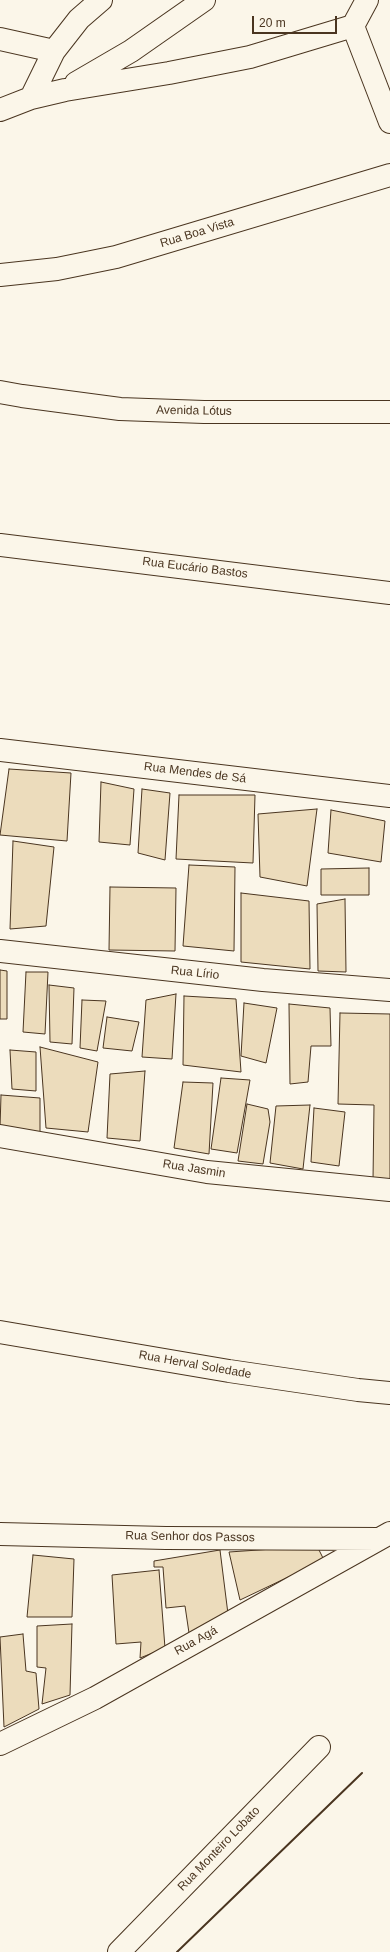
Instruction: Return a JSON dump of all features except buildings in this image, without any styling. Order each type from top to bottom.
[{"type":"street","points":[[31,98],[54,50],[80,19],[101,0]]},
{"type":"street","points":[[66,90],[131,51],[204,0]]},
{"type":"street","points":[[0,110],[31,98],[66,90],[243,59],[353,26],[367,0]]},
{"type":"street","points":[[353,26],[390,122]]},
{"type":"street","points":[[0,39],[54,50]]},
{"type":"street","name":"Rua Boa Vista","points":[[0,275],[57,270],[116,257],[390,175]]},
{"type":"street","name":"Avenida Lótus","points":[[0,392],[120,409],[204,412],[390,412]]},
{"type":"street","name":"Rua Eucário Bastos","points":[[0,545],[390,593]]},
{"type":"street","name":"Rua Mendes de Sá","points":[[0,750],[390,796]]},
{"type":"street","name":"Rua Lírio","points":[[0,951],[263,980],[390,990]]},
{"type":"street","name":"Rua Jasmin","points":[[0,1136],[207,1172],[390,1190]]},
{"type":"street","name":"Rua Herval Soledade","points":[[0,1332],[229,1371],[358,1390],[390,1393]]},
{"type":"street","name":"Rua Senhor dos Passos","points":[[0,1534],[174,1538],[385,1536]]},
{"type":"street","name":"Rua Agá","points":[[0,1744],[95,1698],[385,1536]]},
{"type":"street","name":"Rua Monteiro Lobato","points":[[119,1952],[319,1747]]},
{"type":"wall","points":[[177,1952],[362,1773]]}]
